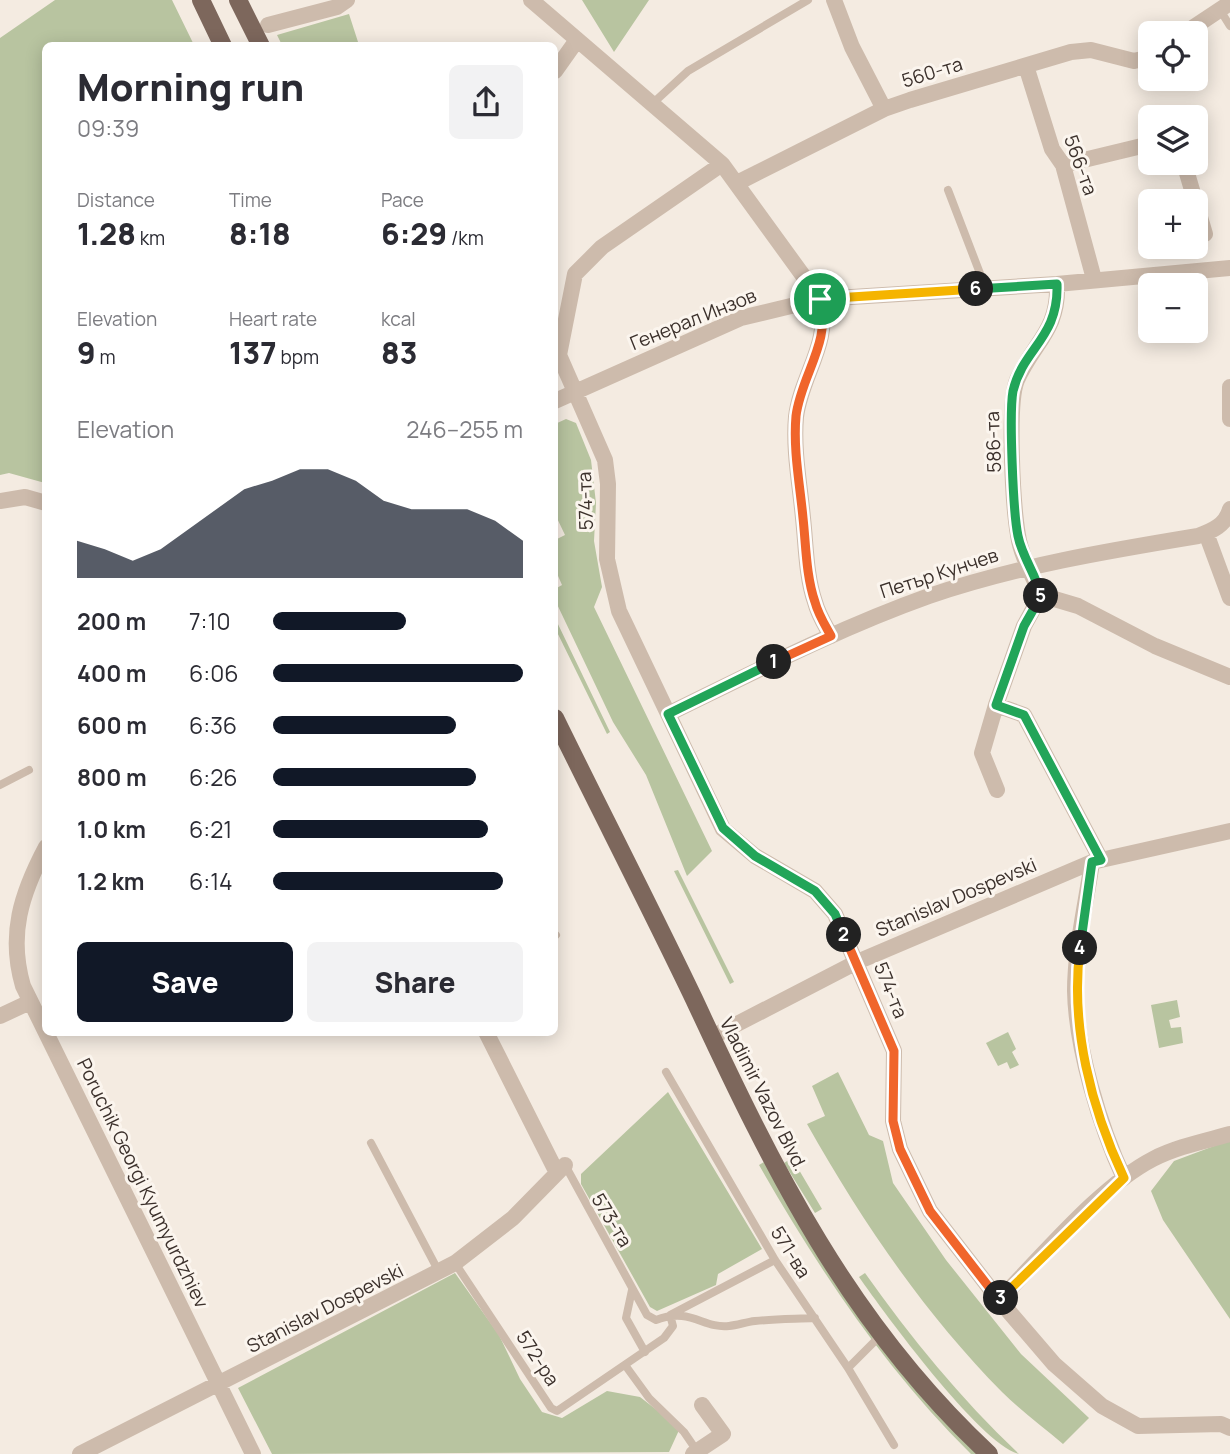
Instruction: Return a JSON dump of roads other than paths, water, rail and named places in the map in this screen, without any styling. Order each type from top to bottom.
[{"type":"main road","points":[[201,0],[221,42]]},
{"type":"main road","points":[[238,0],[259,42]]},
{"type":"main road","name":"Vladimir Vazov Blvd.","points":[[558,724],[808,1228],[881,1335],[919,1381],[989,1454]]},
{"type":"street","points":[[268,25],[337,7],[347,0]]},
{"type":"street","points":[[531,0],[722,164],[820,299],[825,318],[821,342],[802,392],[796,415],[795,439],[814,602],[831,636]]},
{"type":"street","points":[[834,0],[852,47],[884,109]]},
{"type":"street","points":[[1203,21],[1225,7]]},
{"type":"street","points":[[558,67],[577,40]]},
{"type":"street","name":"560-та","points":[[737,183],[884,109],[1071,52],[1091,50],[1138,60]]},
{"type":"street","name":"566-та","points":[[1026,66],[1052,149],[1063,165],[1094,279]]},
{"type":"street","points":[[1063,165],[1138,147]]},
{"type":"street","points":[[558,347],[575,274],[602,247],[722,164]]},
{"type":"street","name":"Генерал Инзов","points":[[558,399],[741,318],[820,299],[1057,284],[1230,268]]},
{"type":"street","name":"586-та","points":[[1041,595],[1018,536],[1013,391],[1053,321],[1058,305],[1057,284]]},
{"type":"street","name":"574-та","points":[[558,353],[605,460],[608,484],[607,559],[619,611],[723,828],[755,856],[803,883],[825,900],[857,962],[894,1051],[893,1121],[900,1149],[930,1211],[999,1300],[1057,1367],[1102,1406],[1138,1426],[1221,1424],[1230,1428]]},
{"type":"street","points":[[1230,396],[1230,419]]},
{"type":"street","points":[[0,501],[25,497],[42,502]]},
{"type":"street","name":"Петър Кунчев","points":[[668,714],[831,636],[930,596],[1028,567],[1206,533],[1215,530],[1229,518]]},
{"type":"street","points":[[1206,533],[1230,598]]},
{"type":"street","points":[[997,790],[982,746],[1024,626],[1041,595],[1078,606],[1155,646],[1230,677]]},
{"type":"street","points":[[996,705],[1024,715],[1097,861],[1075,987],[1076,1014],[1101,1121],[1124,1178]]},
{"type":"street","name":"Stanislav Dospevski","points":[[712,1037],[857,962],[1097,861],[1230,831]]},
{"type":"street","name":"Poruchik Georgi Kyumyurdzhiev","points":[[42,854],[31,875],[17,919],[18,968],[42,1026]]},
{"type":"street","points":[[0,1016],[30,1002]]},
{"type":"street","name":"Poruchik Georgi Kyumyurdzhiev","points":[[47,1036],[253,1454]]},
{"type":"street","points":[[488,1036],[561,1169]]},
{"type":"street","points":[[999,1300],[1124,1178],[1157,1157],[1230,1134]]},
{"type":"street","name":"Stanislav Dospevski","points":[[80,1454],[455,1263],[513,1218],[561,1169]]},
{"type":"street","points":[[695,1453],[723,1434],[702,1405]]},
{"type":"lane","points":[[652,104],[688,71],[808,0]]},
{"type":"lane","points":[[1225,7],[1230,26]]},
{"type":"lane","points":[[948,190],[986,289]]},
{"type":"lane","points":[[0,785],[29,770]]},
{"type":"lane","name":"571-ва","points":[[666,1072],[775,1260],[848,1368],[894,1445]]},
{"type":"lane","points":[[372,1143],[439,1272]]},
{"type":"lane","name":"573-та","points":[[561,1169],[647,1315],[656,1320],[670,1315]]},
{"type":"lane","points":[[670,1315],[775,1260]]},
{"type":"lane","name":"572-ра","points":[[455,1263],[554,1410],[625,1365]]},
{"type":"lane","points":[[632,1290],[626,1318],[645,1352]]},
{"type":"lane","points":[[670,1315],[700,1318],[718,1326],[753,1321],[815,1318]]},
{"type":"lane","points":[[670,1315],[673,1326],[645,1352],[625,1365],[649,1398],[684,1432],[695,1453]]},
{"type":"lane","points":[[848,1368],[881,1335]]}]
